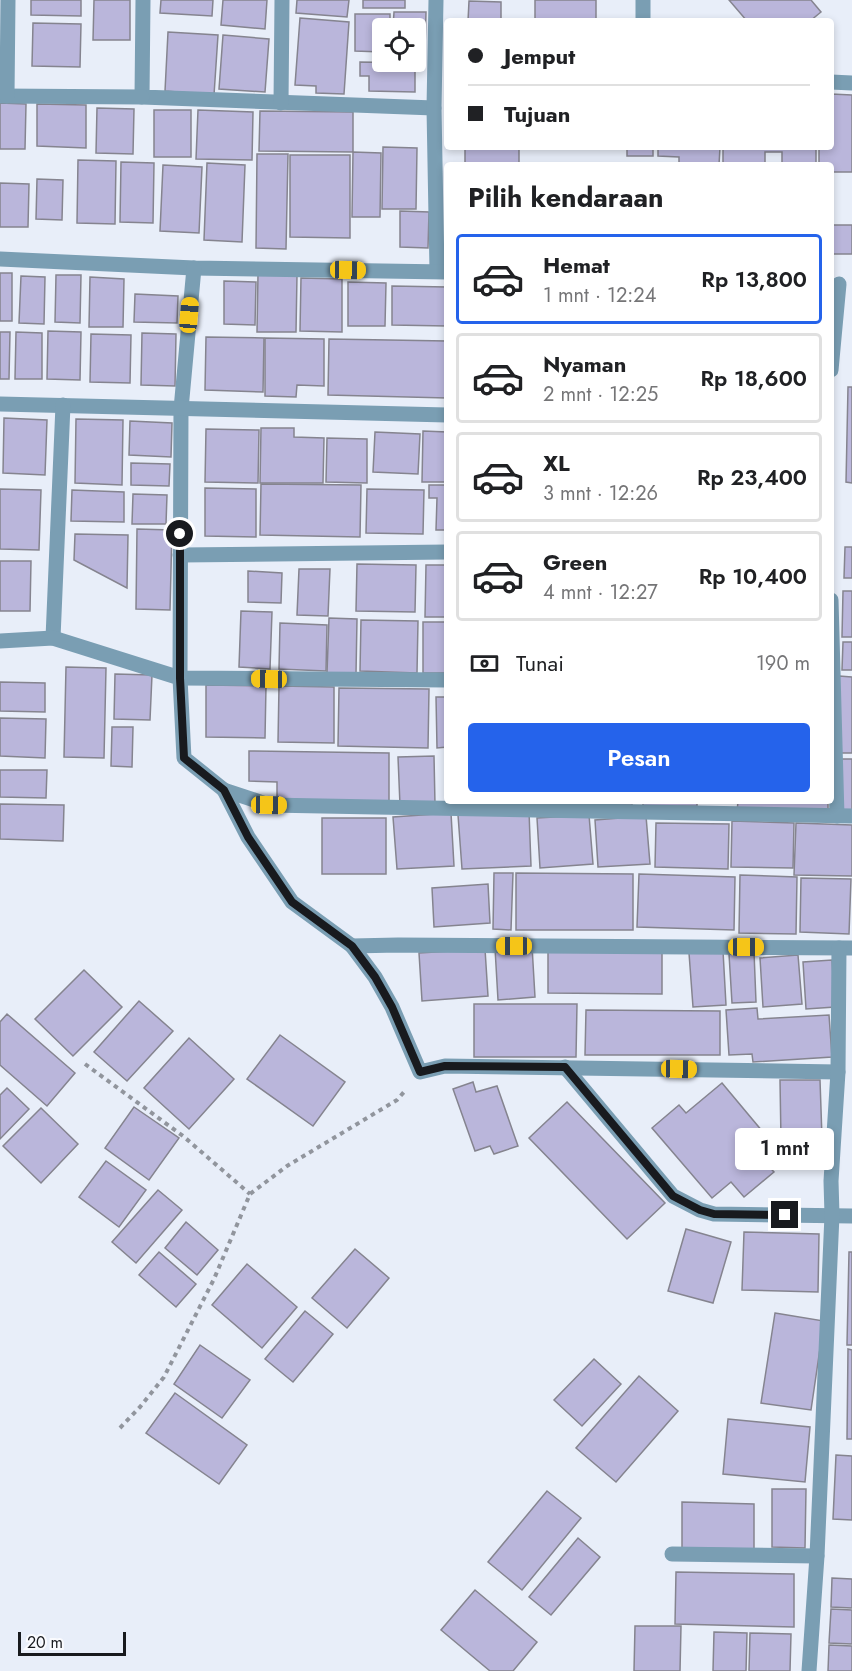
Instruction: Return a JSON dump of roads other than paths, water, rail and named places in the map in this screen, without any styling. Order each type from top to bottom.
[{"type":"street","points":[[8,0],[4,96],[142,97],[434,108]]},
{"type":"street","points":[[142,97],[143,0]]},
{"type":"street","points":[[281,103],[282,0]]},
{"type":"street","points":[[0,259],[194,268],[442,272],[434,108],[436,0]]},
{"type":"street","points":[[643,0],[643,18]]},
{"type":"street","points":[[834,82],[852,83]]},
{"type":"street","points":[[194,268],[181,409],[180,678],[184,758],[224,790],[269,805],[844,816],[834,706]]},
{"type":"street","points":[[834,344],[841,284]]},
{"type":"street","points":[[0,404],[444,415]]},
{"type":"street","points":[[54,638],[63,405]]},
{"type":"street","points":[[180,555],[444,552]]},
{"type":"street","points":[[0,641],[54,638],[180,678],[444,680]]},
{"type":"street","points":[[224,790],[248,837],[292,902],[352,946],[375,977],[392,1007],[420,1072],[445,1066],[838,1072]]},
{"type":"street","points":[[352,946],[846,948],[831,1181],[832,1215],[817,1556],[809,1671]]},
{"type":"street","points":[[565,1067],[673,1196],[700,1210],[714,1214],[852,1216]]},
{"type":"street","points":[[672,1554],[817,1556]]}]
